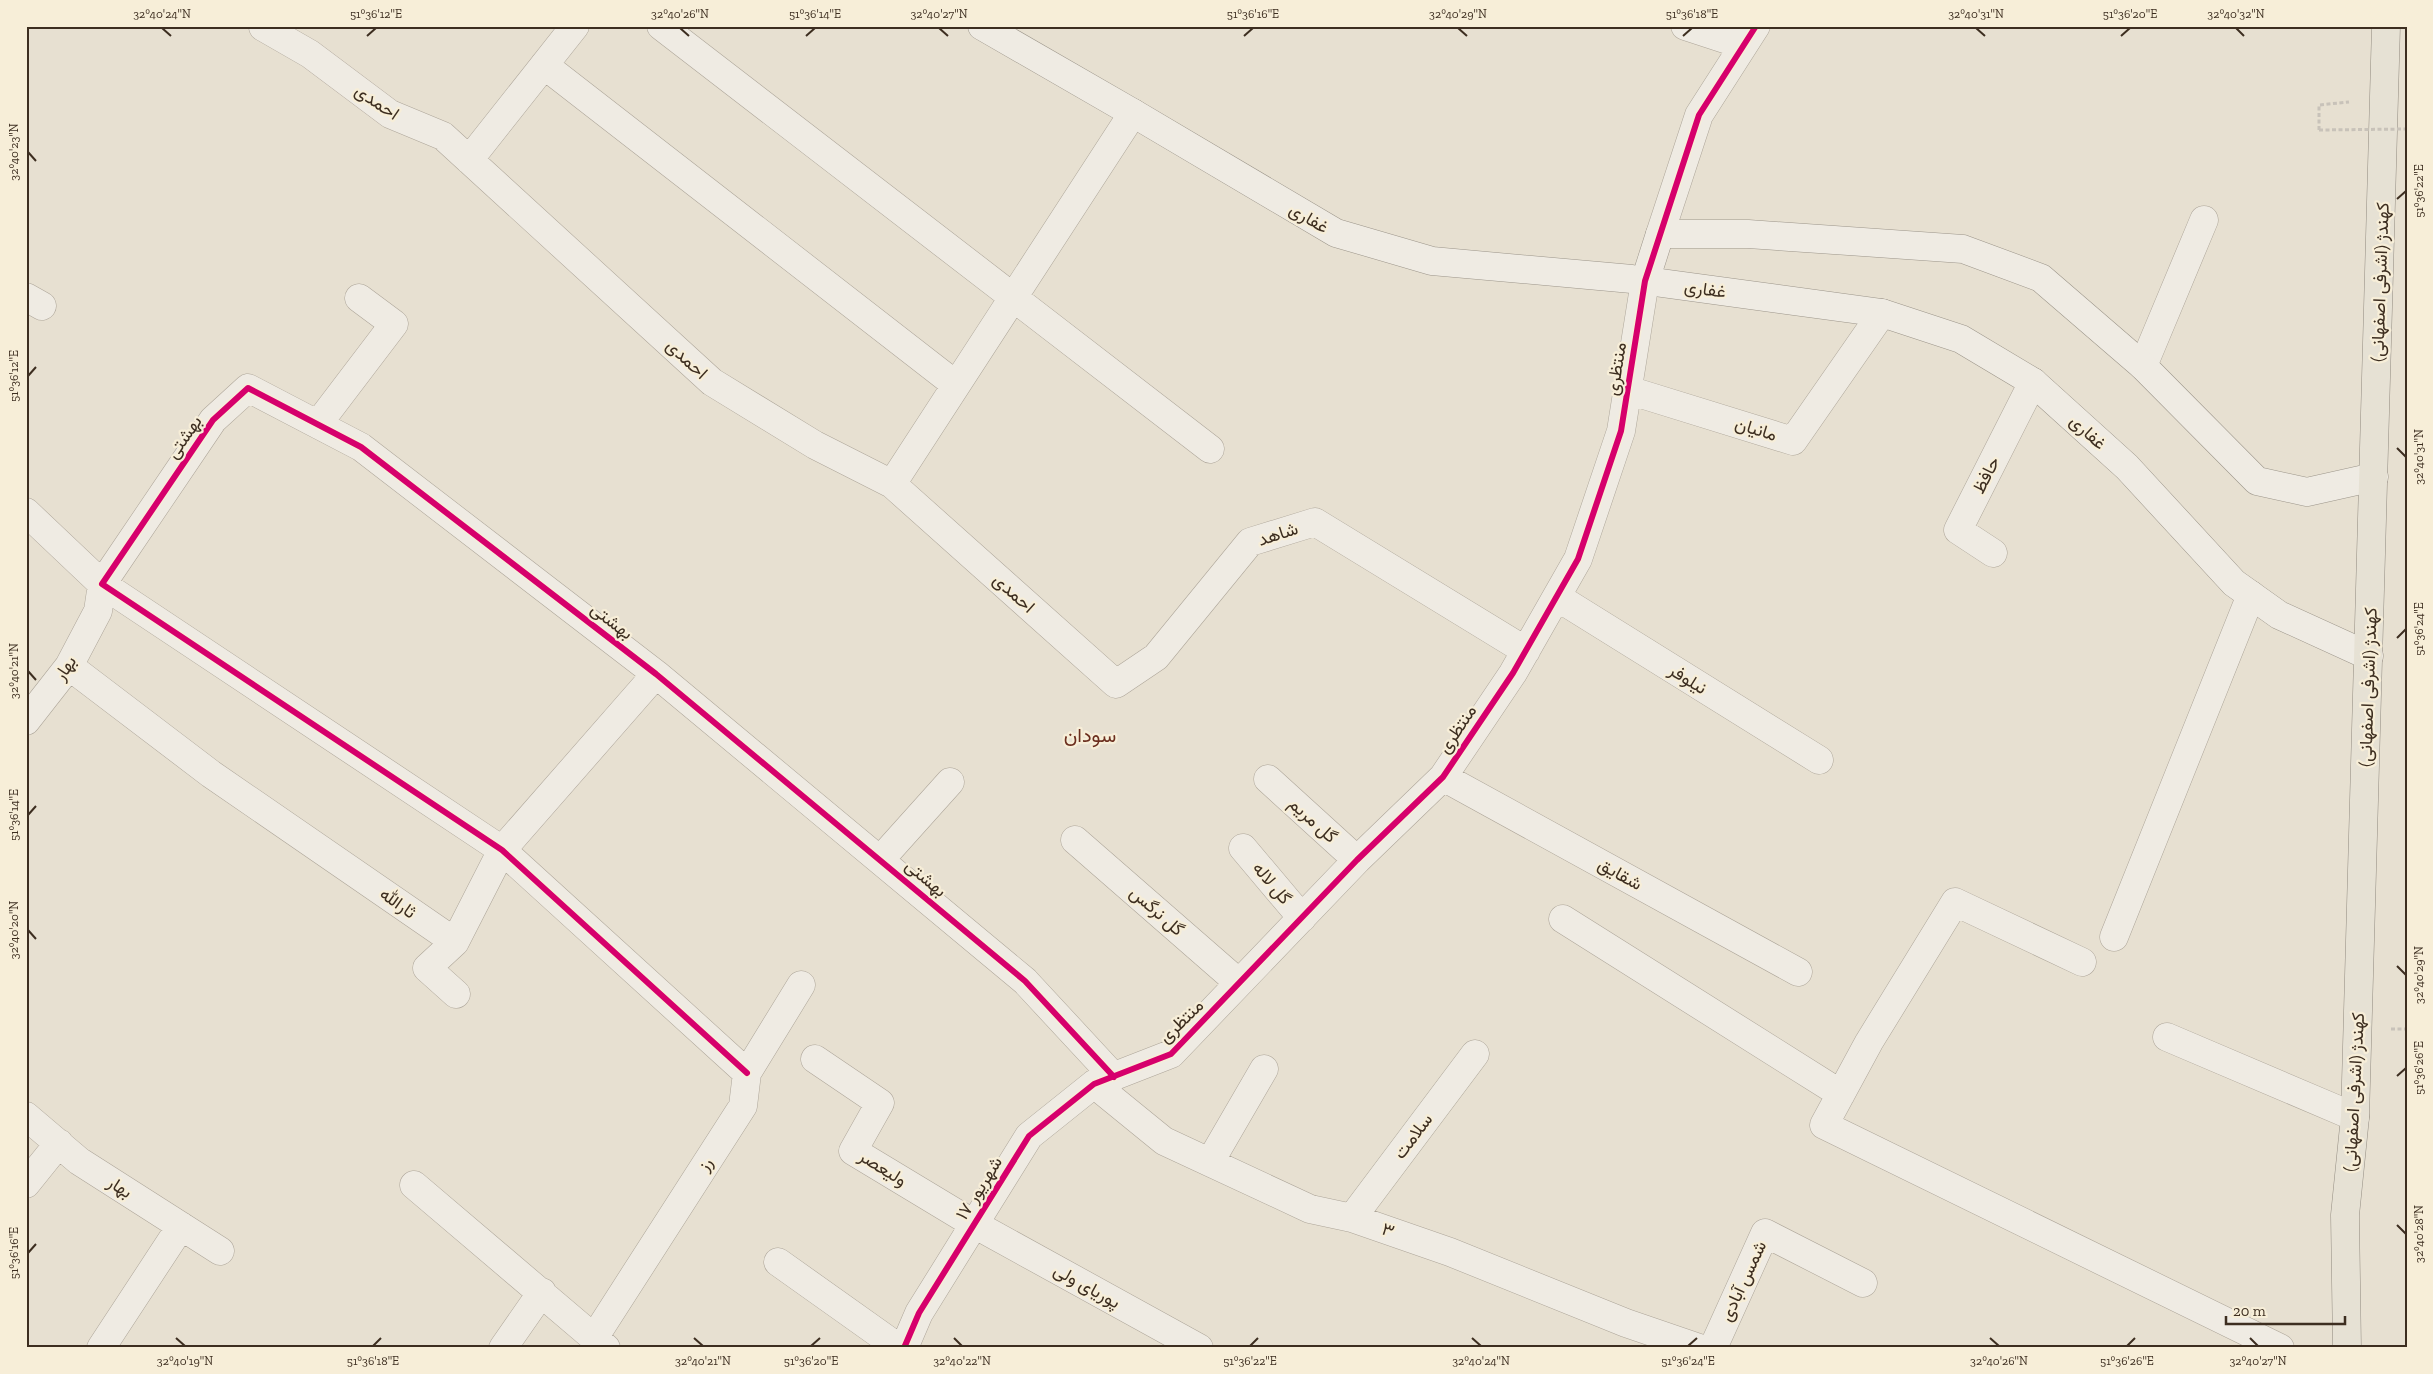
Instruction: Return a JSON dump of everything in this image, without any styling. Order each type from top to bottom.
[{"type":"main road","name":"کهندژ (اشرفی اصفهانی)","points":[[2347,1348],[2345,1214],[2355,1117],[2386,26]]},
{"type":"main road","points":[[2345,1214],[2358,1275],[2363,1348]]},
{"type":"street","points":[[469,160],[575,26]]},
{"type":"street","points":[[661,26],[1210,449]]},
{"type":"street","name":"غفاری","points":[[982,26],[1134,113],[1336,233],[1432,261],[1645,281],[1882,313],[1961,339],[2033,382],[2127,467],[2234,583],[2279,615],[2369,656]]},
{"type":"street","points":[[1686,26],[1750,36]]},
{"type":"street","name":"احمدی","points":[[263,27],[310,54],[390,114],[443,136],[712,382],[815,445],[892,484],[1116,684]]},
{"type":"street","name":"منتظری","points":[[1104,1080],[1171,1054],[1358,860],[1443,777],[1526,650],[1557,597],[1581,550],[1621,431],[1645,281],[1699,115],[1750,36]]},
{"type":"street","points":[[544,65],[956,385]]},
{"type":"street","points":[[892,484],[1134,113]]},
{"type":"street","points":[[2143,366],[2204,220]]},
{"type":"street","points":[[1660,234],[1748,234],[1963,249],[2041,278],[2143,366],[2257,481],[2307,492],[2374,477]]},
{"type":"street","points":[[318,424],[394,324],[358,298]]},
{"type":"street","name":"مانیان","points":[[1628,390],[1793,440],[1882,313]]},
{"type":"street","name":"حافظ","points":[[1993,552],[1958,530],[2033,382]]},
{"type":"street","name":"بهشتی","points":[[102,584],[213,420],[248,388],[361,447],[656,674],[1024,981],[1104,1080]]},
{"type":"street","points":[[26,512],[102,584],[502,850],[747,1073]]},
{"type":"street","name":"شاهد","points":[[1116,684],[1156,657],[1250,542],[1315,522],[1526,650]]},
{"type":"street","name":"بهار","points":[[26,721],[69,666],[98,611],[102,584]]},
{"type":"street","points":[[2114,937],[2251,595]]},
{"type":"street","name":"نیلوفر","points":[[1557,597],[1819,760]]},
{"type":"street","name":"ثارالله","points":[[69,666],[211,774],[455,942]]},
{"type":"street","points":[[456,994],[427,968],[455,942],[502,850],[656,674]]},
{"type":"street","name":"شقایق","points":[[1443,777],[1798,972]]},
{"type":"street","name":"گل مریم","points":[[1268,780],[1358,860]]},
{"type":"street","points":[[880,860],[950,782]]},
{"type":"street","name":"گل نرگس","points":[[1075,840],[1240,983]]},
{"type":"street","name":"گل لاله","points":[[1243,848],[1302,918]]},
{"type":"street","points":[[2082,962],[1955,902],[1869,1042],[1824,1125],[2280,1348]]},
{"type":"street","points":[[1563,919],[1841,1094]]},
{"type":"street","name":"رز","points":[[414,1185],[600,1343],[743,1106],[747,1073],[802,985]]},
{"type":"street","points":[[2167,1037],[2355,1117]]},
{"type":"street","name":"سلامت","points":[[1352,1218],[1475,1054]]},
{"type":"street","name":"ولیعصر","points":[[815,1059],[880,1103],[853,1151],[974,1224]]},
{"type":"street","points":[[1210,1162],[1264,1069]]},
{"type":"street","name":"۳","points":[[1104,1080],[1164,1141],[1310,1209],[1352,1218],[1450,1252],[1626,1323],[1699,1348]]},
{"type":"street","name":"۱۷ شهریور","points":[[904,1348],[919,1313],[1029,1136],[1104,1080]]},
{"type":"street","name":"بهار","points":[[26,1116],[80,1160],[220,1251]]},
{"type":"street","points":[[26,1184],[59,1143]]},
{"type":"street","name":"پوریای ولی","points":[[974,1224],[1199,1348]]},
{"type":"street","points":[[102,1348],[181,1226]]},
{"type":"street","name":"شمس آبادی","points":[[1712,1348],[1765,1233],[1863,1283]]},
{"type":"street","points":[[778,1262],[899,1348]]},
{"type":"street","points":[[503,1348],[542,1292]]},
{"type":"path","points":[[2319,104],[2319,130],[2407,129]]},
{"type":"cycle path","points":[[904,1348],[919,1313],[1029,1136],[1094,1084],[1171,1054],[1357,860],[1443,777],[1513,673],[1578,559],[1621,431],[1645,281],[1699,115],[1756,26]]},
{"type":"cycle path","points":[[747,1073],[502,850],[102,584],[213,420],[248,388],[361,447],[656,674],[1025,981],[1114,1077]]},
{"type":"district","name":"سودان","points":[[1090,735]]}]
